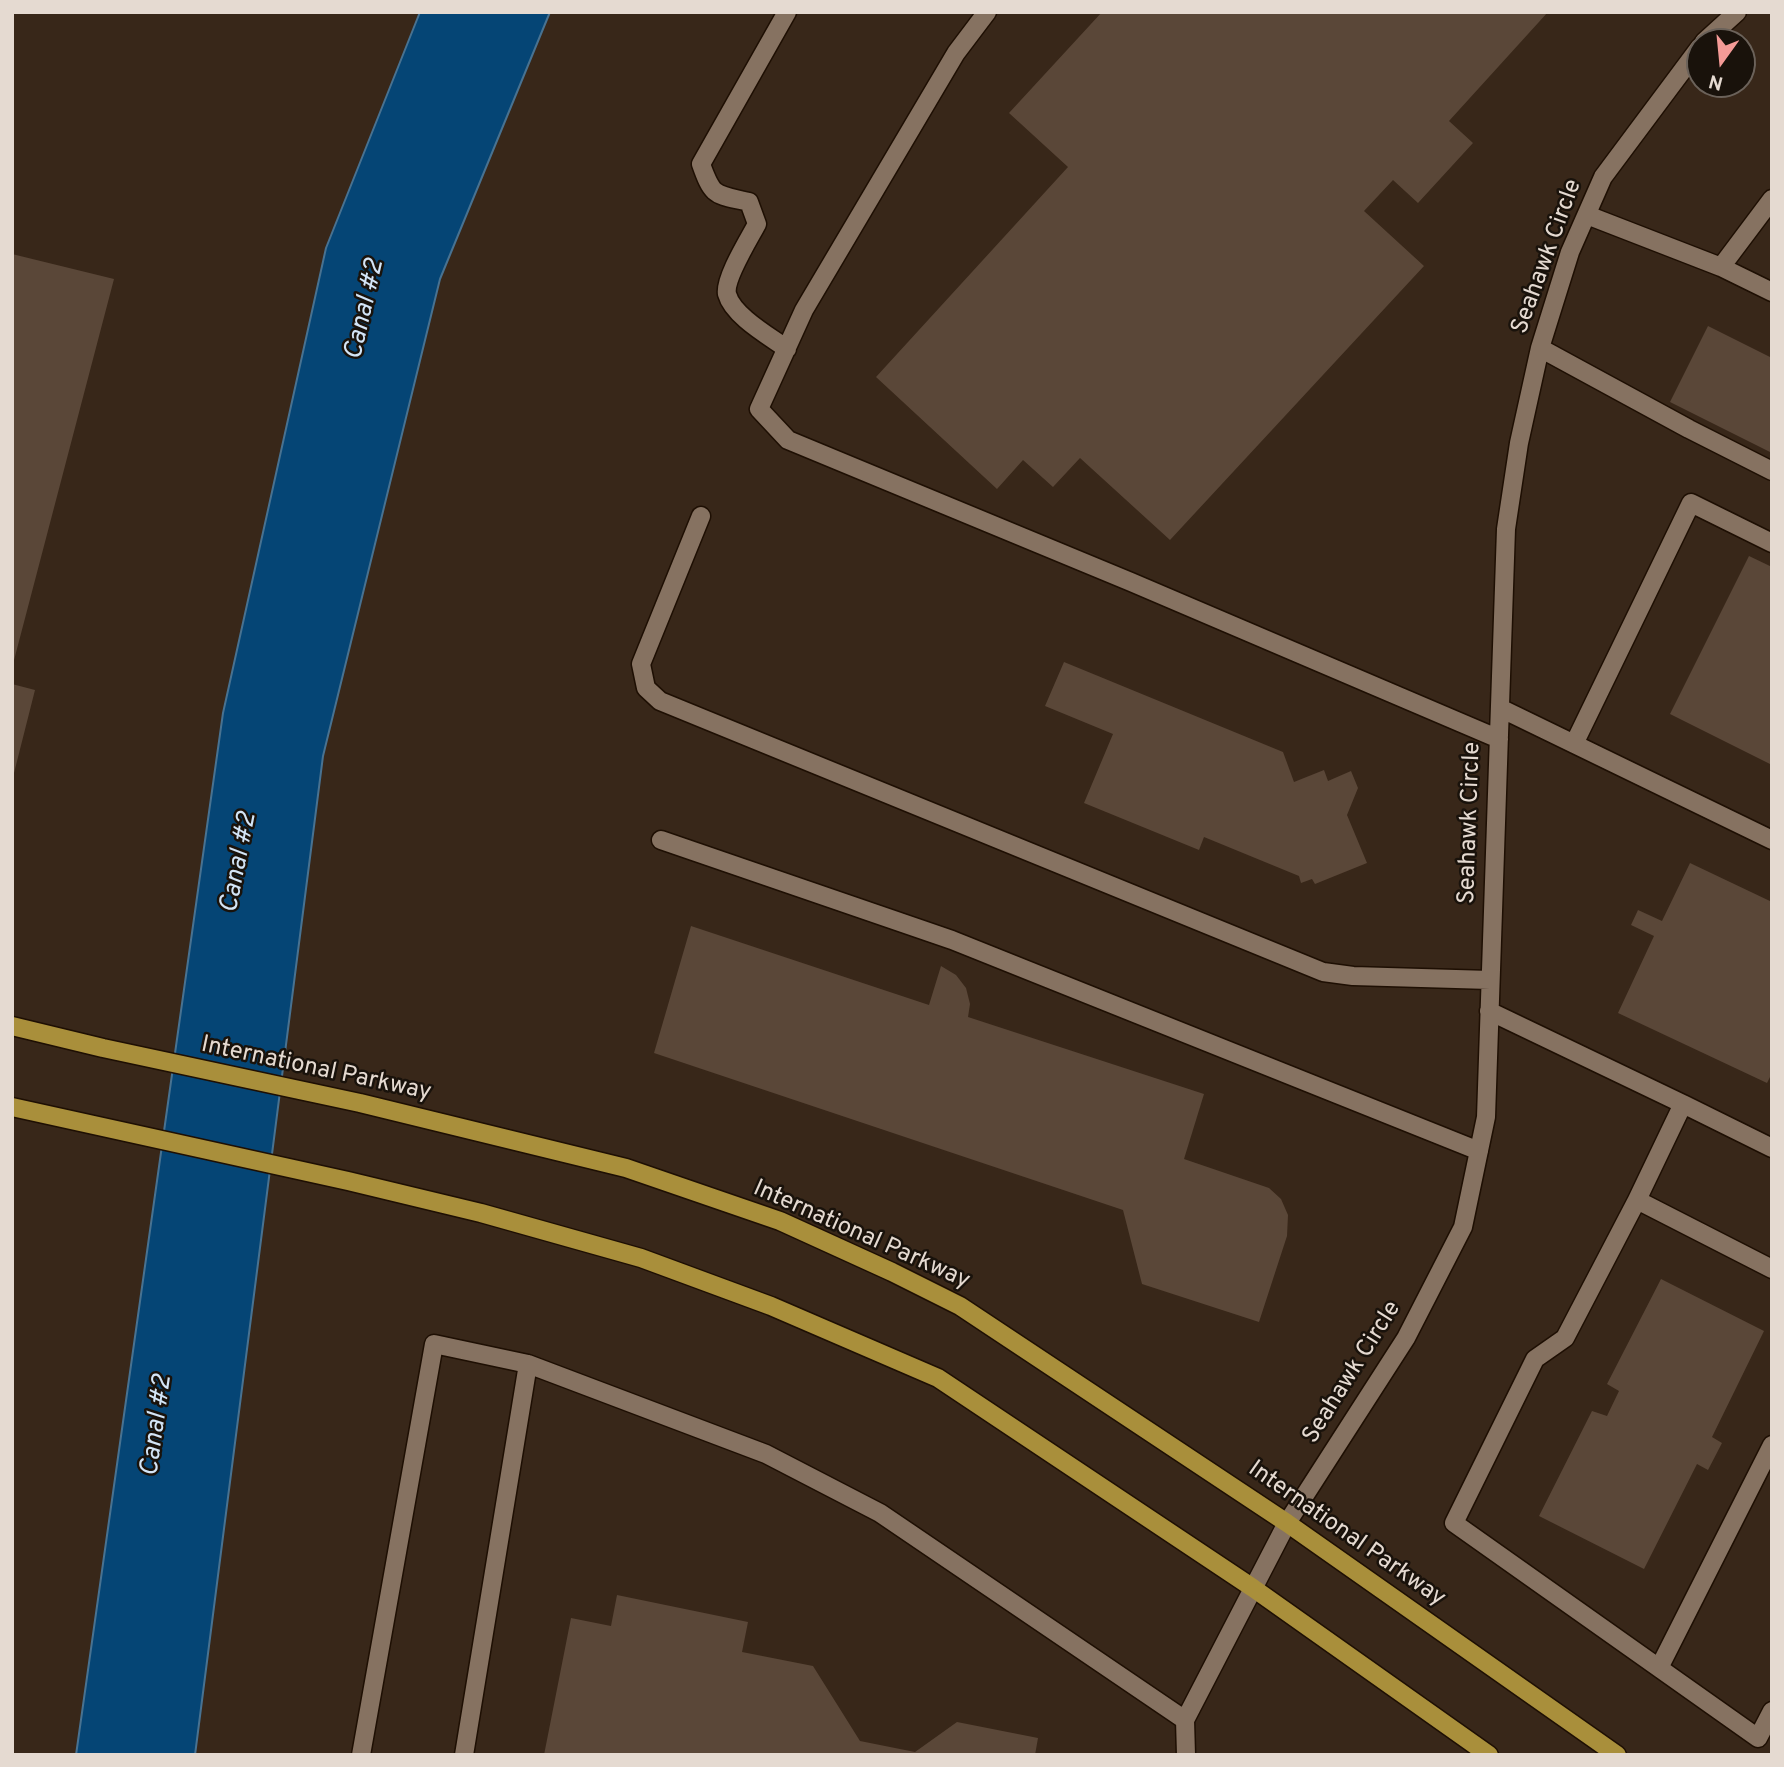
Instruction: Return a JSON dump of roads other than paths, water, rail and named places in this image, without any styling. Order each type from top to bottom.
[{"type":"main road","name":"International Parkway","points":[[12,1027],[360,1103],[626,1168],[780,1221],[892,1272],[960,1307],[1287,1523],[1617,1755]]},
{"type":"main road","points":[[12,1107],[348,1181],[481,1213],[641,1258],[771,1306],[938,1378],[1253,1588],[1489,1755]]},
{"type":"street","points":[[787,12],[701,164],[708,184],[717,194],[749,202],[757,224],[730,275],[727,293],[737,311],[787,349]]},
{"type":"street","points":[[987,12],[956,53],[804,310],[760,410],[788,440],[1499,739]]},
{"type":"street","points":[[1719,28],[1737,12]]},
{"type":"street","name":"Seahawk Circle","points":[[1185,1720],[1287,1523],[1406,1338],[1463,1227],[1486,1117],[1506,528],[1519,443],[1540,348],[1570,252],[1603,177],[1686,66]]},
{"type":"street","points":[[1721,267],[1772,199]]},
{"type":"street","points":[[1587,215],[1721,267],[1772,292]]},
{"type":"street","points":[[1540,348],[1772,471]]},
{"type":"street","points":[[1574,744],[1691,503],[1772,543]]},
{"type":"street","points":[[701,516],[641,664],[646,688],[660,701],[1323,972],[1353,976],[1490,980]]},
{"type":"street","points":[[1500,708],[1772,840]]},
{"type":"street","points":[[661,840],[951,940],[1479,1151]]},
{"type":"street","points":[[1489,1011],[1772,1147]]},
{"type":"street","points":[[1683,1104],[1637,1200],[1565,1338],[1535,1359],[1454,1523],[1758,1738],[1772,1711]]},
{"type":"street","points":[[1637,1200],[1772,1269]]},
{"type":"street","points":[[361,1755],[434,1344],[528,1364],[766,1454],[880,1513],[1185,1720],[1186,1755]]},
{"type":"street","points":[[464,1755],[528,1364]]},
{"type":"street","points":[[1659,1668],[1772,1445]]},
{"type":"water","name":"Canal #2","points":[[420,12],[550,12],[440,279],[323,756],[195,1755],[76,1755],[223,713],[326,248]]}]
